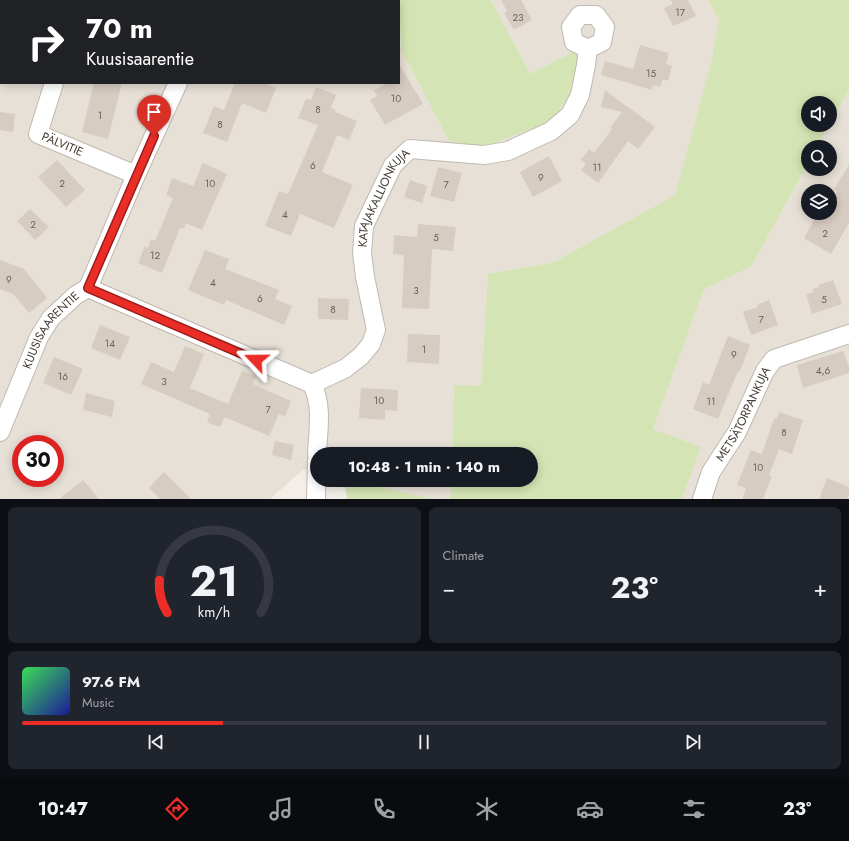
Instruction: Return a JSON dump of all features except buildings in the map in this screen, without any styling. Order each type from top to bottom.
[{"type":"street","name":"KATAJAKALLIONKUJA","points":[[312,384],[346,368],[361,356],[371,344],[376,330],[365,277],[362,253],[364,226],[393,165],[410,149],[484,155],[508,151],[551,131],[570,115],[580,95],[588,49]]},
{"type":"street","name":"PÄLVITIE","points":[[54,84],[38,134],[136,175]]},
{"type":"street","name":"KUUSISAARENTIE","points":[[0,432],[39,337],[51,318],[76,295],[88,288],[136,175],[178,84]]},
{"type":"street","points":[[88,288],[312,384],[317,394],[319,406],[317,447]]},
{"type":"street","name":"METSÄTORPANKUJA","points":[[702,499],[711,472],[737,432],[765,371],[774,359],[849,334]]},
{"type":"street","points":[[316,487],[316,499]]},
{"type":"shaded area","points":[[491,0],[708,0],[719,20],[710,67],[675,195],[554,262],[488,274],[481,387],[454,385],[452,447],[310,447],[310,470],[304,469],[270,499],[0,499],[0,84],[400,84],[400,35],[401,50],[449,141],[575,51],[530,74]]},
{"type":"shaded area","points":[[849,89],[849,499],[682,499],[701,447],[653,429],[704,289],[751,267],[801,176],[837,176],[837,140],[821,140],[825,132],[837,132],[837,111]]},
{"type":"shaded area","points":[[379,487],[451,487],[450,499],[433,499]]},
{"type":"green space","points":[[400,0],[491,0],[530,74],[575,51],[579,61],[572,92],[550,122],[483,147],[449,141],[401,50]]},
{"type":"green space","points":[[708,0],[849,0],[849,89],[837,111],[837,96],[801,96],[801,132],[825,132],[821,140],[801,140],[801,176],[751,267],[704,289],[653,429],[701,447],[682,499],[450,499],[451,487],[538,487],[538,447],[452,447],[454,385],[481,386],[488,274],[554,262],[675,195],[710,67],[719,20]]},
{"type":"green space","points":[[345,487],[379,487],[433,499],[347,499]]},
{"type":"route","points":[[154,136],[88,288],[256,360]]}]
